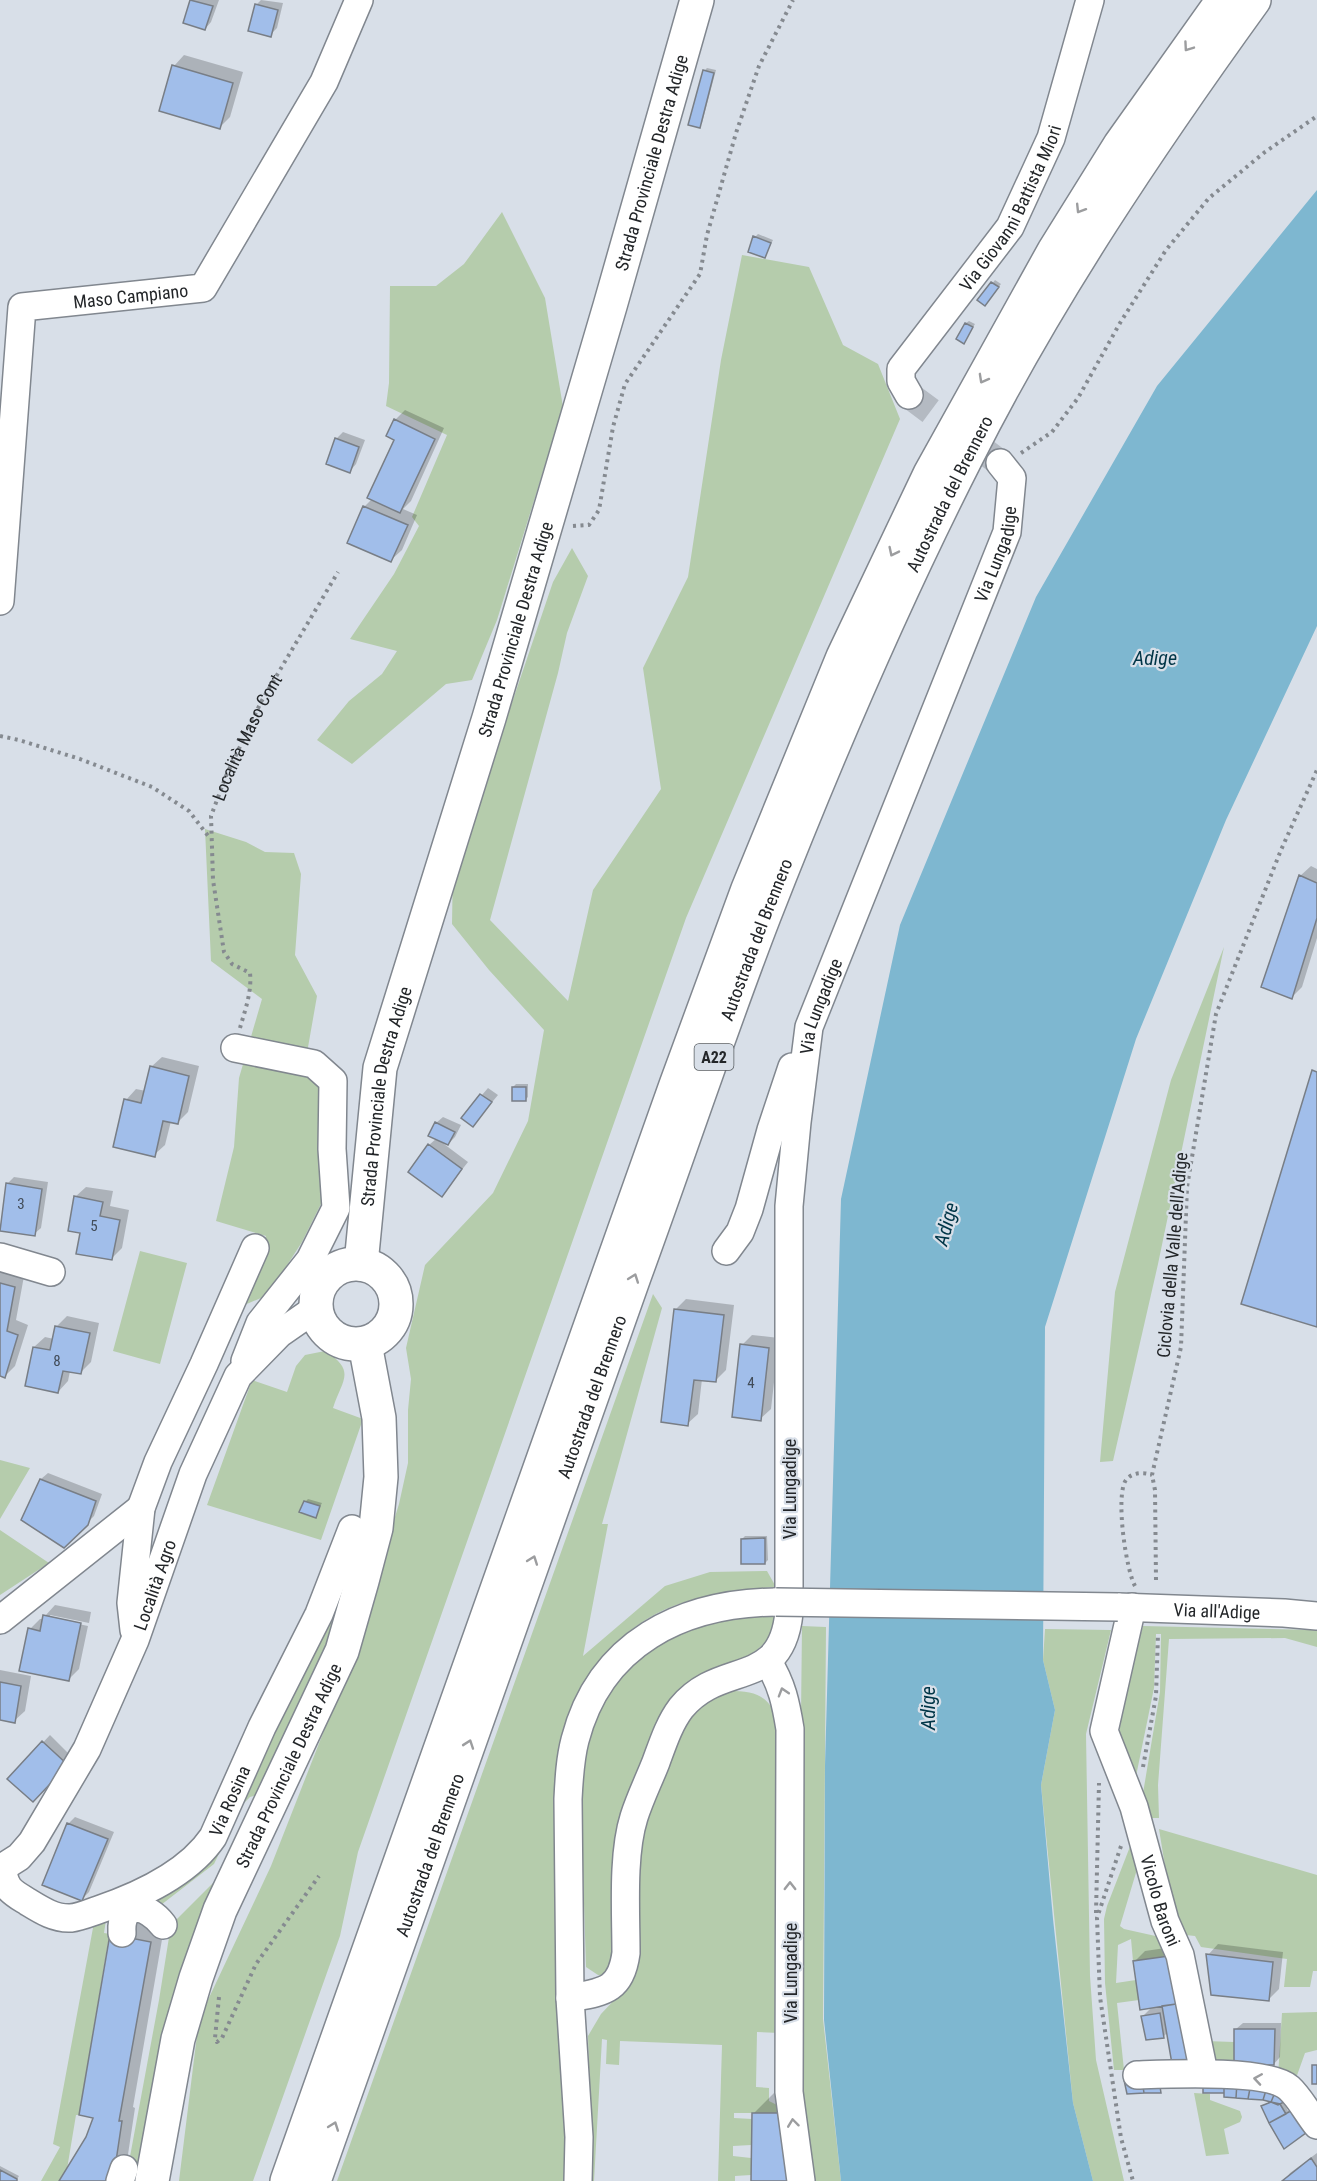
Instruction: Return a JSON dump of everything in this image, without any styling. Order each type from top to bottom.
[{"type":"main road","name":"Strada Provinciale Destra Adige","points":[[361,1264],[380,1068],[548,520],[696,0]]},
{"type":"main road","name":"Autostrada del Brennero","points":[[287,2181],[676,1085],[748,889],[843,657],[930,474],[1054,250],[1120,145],[1222,0]]},
{"type":"main road","name":"Autostrada del Brennero","points":[[314,2181],[524,1584],[764,918],[868,664],[966,456],[1019,359],[1128,182],[1185,95],[1254,0]]},
{"type":"main road","points":[[361,1264],[376,1269],[388,1280],[395,1294],[396,1310],[390,1325],[380,1337],[365,1344],[342,1343],[324,1329],[315,1309],[317,1291],[327,1276],[343,1266],[361,1264]]},
{"type":"main road","name":"Strada Provinciale Destra Adige","points":[[132,2177],[220,1910],[342,1651],[362,1581],[376,1528],[381,1477],[380,1418],[365,1344]]},
{"type":"street","name":"Maso Campiano","points":[[0,601],[4,493],[22,307],[203,288],[324,82],[359,0]]},
{"type":"street","name":"Via Giovanni Battista Miori","points":[[909,395],[901,381],[901,369],[1010,227],[1047,148],[1090,0]]},
{"type":"street","name":"Via Lungadige","points":[[801,2181],[789,2092],[790,1729],[785,1697],[779,1679],[768,1662],[783,1643],[789,1206],[797,1122],[809,1028],[1007,532],[1006,470]]},
{"type":"street","points":[[726,1251],[740,1232],[802,1036],[809,1028]]},
{"type":"street","points":[[235,1048],[314,1065],[333,1081],[332,1149],[336,1208],[310,1260],[260,1323],[238,1376]]},
{"type":"street","points":[[135,1640],[131,1603],[141,1508],[158,1462],[255,1248]]},
{"type":"street","points":[[0,1257],[51,1272]]},
{"type":"street","name":"Località Agro","points":[[1,1868],[19,1857],[32,1842],[87,1749],[135,1640],[193,1474],[238,1376],[279,1334],[315,1309]]},
{"type":"street","points":[[0,1620],[141,1508]]},
{"type":"street","name":"Via Rosina","points":[[1,1868],[4,1881],[11,1892],[49,1914],[71,1918],[110,1906],[137,1894],[180,1869],[205,1849],[213,1837],[262,1727],[319,1614],[352,1529]]},
{"type":"street","name":"Via all'Adige","points":[[579,2181],[579,2136],[570,1998],[568,1799],[570,1770],[574,1741],[590,1701],[603,1679],[631,1648],[647,1635],[703,1610],[749,1602],[785,1601],[1130,1602],[1317,1617]]},
{"type":"street","name":"Vicolo Baroni","points":[[1130,1602],[1104,1731],[1134,1807],[1165,1921],[1180,1955],[1204,2073]]},
{"type":"street","points":[[570,1998],[602,1992],[610,1988],[624,1969],[628,1854],[634,1818],[671,1724],[682,1707],[714,1682],[750,1671],[768,1662]]},
{"type":"street","points":[[122,1933],[124,1915],[129,1910],[138,1908],[156,1915],[163,1925]]},
{"type":"street","points":[[1137,2075],[1204,2073],[1252,2078],[1288,2087],[1317,2090]]},
{"type":"street","points":[[1288,2087],[1317,2125]]},
{"type":"street","points":[[1317,2098],[1317,2108]]},
{"type":"path","points":[[548,520],[573,526],[589,525],[599,510],[613,427],[625,384],[700,274],[736,133],[759,66],[793,0]]},
{"type":"path","points":[[1006,470],[1016,457],[1052,432],[1078,398],[1120,323],[1166,250],[1209,198],[1265,152],[1317,116]]},
{"type":"path","name":"Località Maso Cont","points":[[235,1048],[251,983],[250,973],[232,964],[224,952],[213,880],[211,816],[226,776],[261,702],[338,572]]},
{"type":"path","points":[[0,736],[80,759],[152,787],[189,811],[210,837]]},
{"type":"path","name":"Ciclovia della Valle dell'Adige","points":[[1156,1580],[1155,1490],[1152,1475],[1181,1347],[1187,1187],[1216,1014],[1281,850],[1317,770]]},
{"type":"path","points":[[1130,1602],[1130,1577],[1121,1504],[1122,1490],[1126,1480],[1131,1476],[1144,1472],[1152,1475]]},
{"type":"path","points":[[1097,1918],[1134,1807],[1156,1696],[1158,1634]]},
{"type":"path","points":[[1100,1778],[1096,1894],[1100,1997],[1121,2138],[1133,2181]]},
{"type":"path","points":[[220,1990],[215,2038],[218,2042],[222,2038],[256,1964],[319,1876]]},
{"type":"green space","points":[[502,212],[545,298],[563,407],[497,620],[472,680],[446,684],[352,764],[317,740],[349,701],[382,674],[397,651],[350,639],[394,574],[419,526],[412,517],[447,435],[386,406],[389,383],[390,286],[436,286],[464,264]]},
{"type":"green space","points":[[742,255],[809,267],[843,345],[878,364],[900,419],[686,918],[358,1852],[340,1936],[253,2181],[179,2181],[199,2019],[271,1866],[347,1672],[399,1504],[408,1463],[408,1410],[411,1379],[406,1348],[425,1265],[493,1193],[528,1121],[544,1030],[489,970],[452,924],[453,863],[499,741],[553,582],[572,548],[588,576],[567,633],[490,920],[568,1001],[593,890],[661,789],[643,668],[688,577],[721,360]]},
{"type":"green space","points":[[205,829],[246,842],[265,852],[294,853],[301,874],[295,955],[317,996],[307,1053],[343,1082],[334,1178],[302,1242],[268,1295],[242,1306],[266,1236],[216,1221],[234,1147],[239,1078],[262,999],[211,961]]},
{"type":"green space","points":[[1224,947],[1158,1264],[1113,1461],[1100,1462],[1115,1292],[1171,1080]]},
{"type":"green space","points":[[140,1251],[187,1263],[160,1364],[113,1351]]},
{"type":"green space","points":[[653,1294],[662,1308],[602,1524],[608,1524],[583,1656],[665,1586],[710,1572],[767,1571],[776,1587],[703,1597],[659,1612],[639,1624],[620,1640],[602,1659],[582,1690],[568,2181],[337,2181]]},
{"type":"green space","points":[[325,1351],[341,1364],[344,1370],[343,1383],[333,1408],[363,1419],[321,1540],[207,1505],[252,1380],[287,1392],[296,1366],[305,1355]]},
{"type":"green space","points":[[0,1460],[30,1468],[0,1519]]},
{"type":"green space","points":[[0,1530],[49,1563],[0,1595]]},
{"type":"green space","points":[[333,1587],[349,1590],[335,1636],[261,1794],[250,1797],[243,1804],[214,1864],[157,1908],[152,1905],[160,1890],[176,1880]]},
{"type":"green space","points":[[734,1614],[775,1614],[774,1634],[758,1649],[660,1724],[617,1960],[604,1975],[598,1975],[586,1967],[580,1775],[601,1705],[616,1680],[634,1661],[676,1634]]},
{"type":"green space","points":[[802,1626],[826,1627],[823,2019],[841,2181],[809,2181],[801,2083],[798,1984]]},
{"type":"green space","points":[[1143,1626],[1317,1630],[1317,1647],[1285,1638],[1169,1639],[1158,1785],[1159,1818],[1147,1818],[1141,1805],[1160,1692],[1161,1634],[1156,1634],[1154,1688],[1134,1786],[1119,1737],[1123,1697]]},
{"type":"green space","points":[[1045,1629],[1111,1630],[1086,1734],[1090,1976],[1096,2060],[1124,2181],[1093,2181],[1073,2103],[1041,1785],[1055,1710],[1043,1660]]},
{"type":"green space","points":[[728,1691],[748,1692],[762,1697],[772,1708],[781,1726],[780,2033],[757,2032],[756,2087],[769,2088],[769,2101],[777,2105],[781,2113],[734,2113],[734,2118],[752,2119],[751,2145],[733,2146],[733,2156],[751,2158],[751,2175],[735,2176],[735,2181],[718,2181],[722,2045],[620,2041],[619,2065],[606,2064],[607,2040],[602,2039],[594,2181],[592,2181],[588,2036],[601,2014],[619,1995],[639,1836],[679,1729],[692,1710]]},
{"type":"green space","points":[[1159,1829],[1317,1875],[1317,1971],[1313,1971],[1310,1987],[1284,1987],[1287,1959],[1201,1947],[1195,1936],[1176,1934]]},
{"type":"green space","points":[[1131,1844],[1138,1866],[1120,1926],[1124,1929],[1160,1937],[1176,1955],[1133,1961],[1131,1939],[1118,1945],[1116,1983],[1136,1980],[1139,2000],[1117,2003],[1124,2070],[1114,2070],[1105,1983],[1104,1919]]},
{"type":"green space","points":[[214,1882],[218,1884],[142,2181],[136,2181],[129,2162],[170,1931],[175,1921]]},
{"type":"green space","points":[[107,1913],[104,1933],[110,1934],[79,2115],[76,2115],[67,2169],[59,2181],[41,2181],[60,2147],[53,2144],[95,1917]]},
{"type":"green space","points":[[1317,2012],[1317,2050],[1305,2053],[1295,2081],[1278,2077],[1282,2013]]},
{"type":"green space","points":[[1205,2041],[1234,2042],[1234,2070],[1215,2062]]},
{"type":"green space","points":[[1194,2093],[1210,2094],[1210,2100],[1240,2111],[1242,2117],[1240,2122],[1224,2129],[1229,2154],[1206,2156]]},
{"type":"water","name":"Adige","points":[[1317,190],[1317,626],[1226,820],[1136,1039],[1045,1327],[1043,1660],[1055,1710],[1041,1785],[1073,2103],[1093,2181],[841,2181],[824,2020],[825,1765],[841,1199],[900,925],[1036,597],[1157,386]]},
{"type":"building","points":[[190,0],[213,6],[205,30],[183,23]]},
{"type":"building","points":[[255,4],[278,10],[271,37],[248,31]]},
{"type":"building","points":[[172,65],[233,83],[220,129],[159,111]]},
{"type":"building","points":[[703,70],[714,73],[700,128],[688,125]]},
{"type":"building","points":[[753,236],[771,243],[765,258],[748,252]]},
{"type":"building","points":[[991,282],[999,287],[985,306],[977,300]]},
{"type":"building","points":[[965,323],[973,327],[964,344],[956,339]]},
{"type":"building","points":[[394,419],[435,439],[400,513],[367,498],[394,440],[386,436]]},
{"type":"building","points":[[335,438],[359,447],[350,473],[326,464]]},
{"type":"building","points":[[363,506],[408,525],[391,562],[347,543]]},
{"type":"building","points":[[1299,875],[1317,883],[1317,918],[1292,999],[1261,987]]},
{"type":"building","points":[[150,1066],[189,1076],[178,1124],[163,1121],[155,1157],[113,1147],[124,1099],[141,1103]]},
{"type":"building","points":[[1312,1070],[1317,1072],[1317,1327],[1241,1304]]},
{"type":"building","points":[[512,1087],[526,1087],[526,1101],[512,1101]]},
{"type":"building","points":[[480,1094],[492,1102],[473,1127],[461,1118]]},
{"type":"building","points":[[435,1122],[455,1132],[448,1145],[428,1136]]},
{"type":"building","points":[[428,1144],[462,1169],[442,1197],[408,1172]]},
{"type":"building","points":[[6,1183],[42,1189],[35,1236],[0,1231]]},
{"type":"building","points":[[74,1196],[103,1202],[100,1216],[120,1220],[112,1260],[76,1254],[80,1233],[68,1231]]},
{"type":"building","points":[[0,1283],[15,1287],[7,1331],[18,1335],[5,1378],[0,1376]]},
{"type":"building","points":[[674,1309],[724,1315],[716,1382],[694,1380],[688,1426],[661,1422]]},
{"type":"building","points":[[55,1326],[90,1333],[81,1374],[63,1371],[58,1393],[25,1386],[33,1347],[50,1350]]},
{"type":"building","points":[[740,1344],[769,1348],[761,1421],[732,1417]]},
{"type":"building","points":[[40,1479],[96,1501],[88,1525],[64,1548],[21,1520]]},
{"type":"building","points":[[304,1501],[320,1506],[316,1518],[299,1512]]},
{"type":"building","points":[[765,1538],[765,1564],[741,1564],[741,1539]]},
{"type":"building","points":[[43,1615],[81,1623],[69,1681],[19,1671],[28,1628],[40,1631]]},
{"type":"building","points":[[0,1682],[21,1686],[15,1723],[0,1720]]},
{"type":"building","points":[[42,1741],[68,1765],[33,1802],[7,1779]]},
{"type":"building","points":[[67,1823],[108,1839],[82,1901],[42,1885]]},
{"type":"building","points":[[110,1934],[151,1942],[119,2121],[122,2121],[113,2181],[59,2181],[86,2137],[93,2118],[79,2115]]},
{"type":"building","points":[[1206,1954],[1273,1962],[1269,2001],[1211,1995]]},
{"type":"building","points":[[1176,1955],[1183,2003],[1140,2010],[1133,1961]]},
{"type":"building","points":[[1183,2003],[1193,2062],[1172,2064],[1162,2006]]},
{"type":"building","points":[[1160,2013],[1164,2038],[1146,2040],[1141,2016]]},
{"type":"building","points":[[1234,2029],[1275,2029],[1274,2065],[1234,2065]]},
{"type":"building","points":[[1312,2065],[1317,2065],[1317,2084],[1312,2084]]},
{"type":"building","points":[[1124,2080],[1142,2080],[1144,2093],[1127,2094]]},
{"type":"building","points":[[1142,2080],[1159,2080],[1161,2093],[1144,2093]]},
{"type":"building","points":[[1203,2081],[1224,2081],[1224,2093],[1203,2093]]},
{"type":"building","points":[[1224,2081],[1237,2082],[1236,2098],[1224,2097]]},
{"type":"building","points":[[1237,2082],[1251,2083],[1248,2099],[1236,2098]]},
{"type":"building","points":[[1251,2083],[1267,2087],[1263,2100],[1248,2099]]},
{"type":"building","points":[[1267,2087],[1276,2090],[1271,2102],[1263,2100]]},
{"type":"building","points":[[1276,2090],[1290,2099],[1278,2105],[1271,2102]]},
{"type":"building","points":[[1271,2102],[1280,2104],[1286,2114],[1269,2123],[1261,2106]]},
{"type":"building","points":[[1298,2107],[1314,2127],[1284,2149],[1269,2123]]},
{"type":"building","points":[[752,2113],[781,2113],[789,2181],[751,2181]]},
{"type":"building","points":[[1311,2158],[1317,2167],[1317,2181],[1282,2181]]},
{"type":"building","points":[[0,2170],[17,2179],[17,2181],[0,2181]]},
{"type":"tunnel","points":[[909,395],[1000,463]]}]
